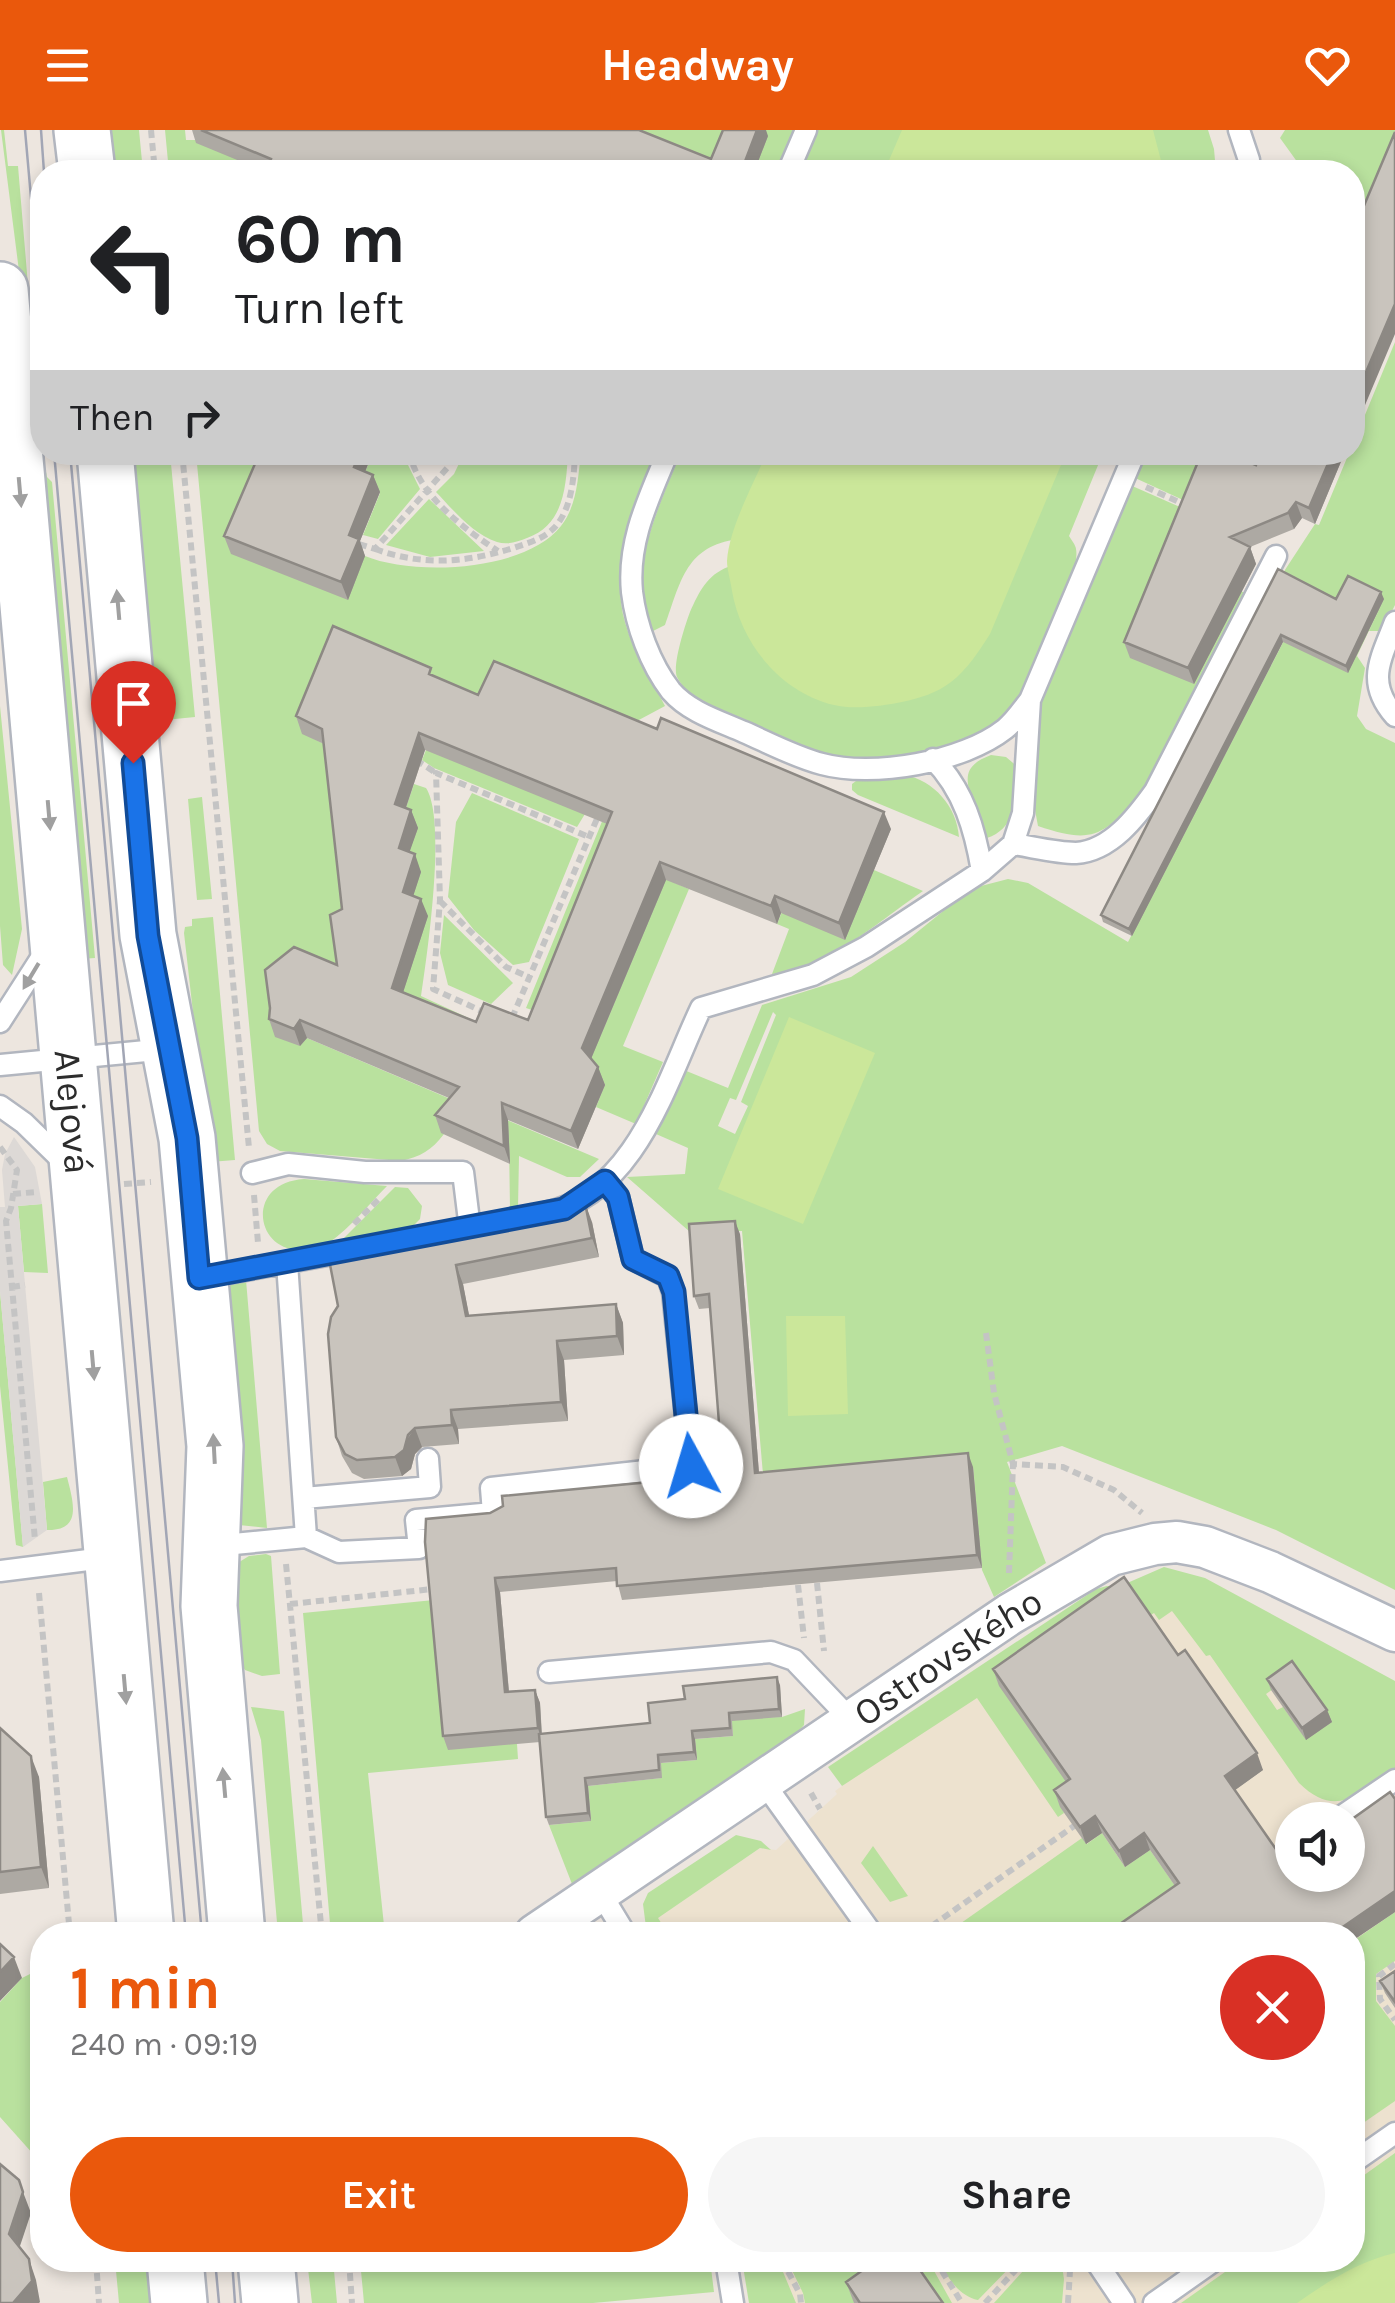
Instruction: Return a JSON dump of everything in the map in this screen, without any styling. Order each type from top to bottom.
[{"type":"street","points":[[82,130],[86,160]]},
{"type":"street","name":"Alejová","points":[[0,290],[145,1922]]},
{"type":"street","points":[[106,465],[148,936],[187,1138],[215,1446],[209,1606],[236,1922]]},
{"type":"street","name":"Ostrovského","points":[[555,1922],[764,1782],[840,1709],[1111,1555],[1177,1542],[1205,1546],[1395,1631]]},
{"type":"street","points":[[233,1877],[254,1922]]},
{"type":"street","points":[[176,2272],[179,2303]]},
{"type":"lane","points":[[793,160],[806,130]]},
{"type":"lane","points":[[1239,130],[1249,160]]},
{"type":"lane","points":[[663,465],[637,528],[632,582],[642,633],[671,691],[703,714],[819,764],[874,770],[976,746],[1007,728],[1030,700],[1130,465]]},
{"type":"lane","points":[[1013,844],[1078,853],[1113,838],[1128,825],[1155,791],[1276,556]]},
{"type":"lane","points":[[1395,622],[1376,678],[1379,692],[1395,716]]},
{"type":"lane","points":[[526,1217],[564,1209],[605,1181],[630,1154],[647,1129],[701,1008],[813,975],[866,948],[982,872],[1013,844],[1023,813],[1030,700]]},
{"type":"lane","points":[[933,759],[962,799],[977,840],[982,872]]},
{"type":"lane","points":[[0,1022],[59,929]]},
{"type":"lane","points":[[0,1065],[170,1048]]},
{"type":"lane","points":[[0,1106],[24,1123],[78,1181]]},
{"type":"lane","points":[[252,1173],[288,1164],[365,1172],[462,1172],[470,1229]]},
{"type":"lane","points":[[211,1546],[306,1537],[339,1552],[419,1548],[416,1520],[493,1513],[491,1488],[691,1466],[674,1292],[668,1276],[633,1259],[618,1197],[605,1181]]},
{"type":"lane","points":[[199,1278],[377,1245]]},
{"type":"lane","points":[[287,1263],[306,1537]]},
{"type":"lane","points":[[304,1498],[430,1487],[428,1459]]},
{"type":"lane","points":[[0,1571],[113,1557]]},
{"type":"lane","points":[[549,1672],[771,1652],[794,1660],[840,1709]]},
{"type":"lane","points":[[1363,1802],[1395,1780]]},
{"type":"lane","points":[[764,1782],[863,1922]]},
{"type":"lane","points":[[600,1892],[618,1922]]},
{"type":"lane","points":[[1365,2154],[1395,2133]]},
{"type":"lane","points":[[728,2272],[733,2303]]},
{"type":"lane","points":[[1103,2272],[1124,2303]]},
{"type":"lane","points":[[1154,2303],[1198,2272]]},
{"type":"path","points":[[152,130],[155,160]]},
{"type":"path","points":[[414,465],[428,490],[467,530],[499,552]]},
{"type":"path","points":[[374,549],[449,465]]},
{"type":"path","points":[[359,544],[416,561],[440,562],[499,552],[542,537],[554,528],[567,504],[573,465]]},
{"type":"path","points":[[1124,478],[1182,503]]},
{"type":"path","points":[[196,734],[210,732]]},
{"type":"path","points":[[420,747],[415,759],[436,773],[589,837]]},
{"type":"path","points":[[436,773],[440,900],[433,989],[494,1016]]},
{"type":"path","points":[[508,1027],[604,804]]},
{"type":"path","points":[[440,900],[506,967],[529,977]]},
{"type":"path","points":[[212,908],[225,906]]},
{"type":"path","points":[[0,1147],[17,1170],[6,1220],[69,1922]]},
{"type":"path","points":[[320,1256],[406,1172]]},
{"type":"path","points":[[13,1194],[78,1181],[191,1178]]},
{"type":"path","points":[[0,1210],[6,1220]]},
{"type":"path","points":[[12,1287],[25,1286]]},
{"type":"path","points":[[986,1333],[994,1393],[1013,1464],[1010,1614]]},
{"type":"path","points":[[20,1369],[33,1368]]},
{"type":"path","points":[[1013,1464],[1063,1467],[1114,1490],[1177,1542]]},
{"type":"path","points":[[29,1470],[42,1468]]},
{"type":"path","points":[[817,1583],[840,1709]]},
{"type":"path","points":[[798,1585],[808,1675]]},
{"type":"path","points":[[290,1604],[433,1589]]},
{"type":"path","points":[[940,1922],[1074,1826]]},
{"type":"path","points":[[1395,1964],[1379,1976],[1380,1999],[1387,2003],[1395,2020]]},
{"type":"path","points":[[97,2272],[99,2303]]},
{"type":"path","points":[[350,2272],[352,2303]]},
{"type":"path","points":[[788,2272],[800,2294],[800,2303]]},
{"type":"path","points":[[943,2272],[962,2303]]},
{"type":"path","points":[[984,2303],[1014,2272]]},
{"type":"path","points":[[1068,2272],[1068,2303]]},
{"type":"shaded area","points":[[14,1137],[35,1167],[42,1204],[18,1206],[47,1530],[23,1547],[0,1291],[0,1207],[5,1207],[2,1170]]},
{"type":"shaded area","points":[[1122,1585],[1395,1687],[1395,2303],[753,2303],[749,2272],[1365,2272],[1365,1922],[656,1922],[760,1848],[776,1850],[837,1794],[835,1791]]},
{"type":"green space","points":[[1,130],[8,166],[18,166],[30,309],[30,376]]},
{"type":"green space","points":[[111,130],[139,130],[142,160],[115,160]]},
{"type":"green space","points":[[165,130],[185,130],[186,140],[196,140],[242,160],[168,160]]},
{"type":"green space","points":[[631,130],[798,130],[785,160],[619,160]]},
{"type":"green space","points":[[817,130],[1208,130],[1215,160],[804,160]]},
{"type":"green space","points":[[902,130],[1153,130],[1161,160],[889,160]]},
{"type":"green space","points":[[1285,130],[1395,130],[1395,163],[1365,216],[1365,160],[1296,160],[1280,138]]},
{"type":"green space","points":[[1395,342],[1395,605],[1382,631],[1369,631],[1384,599],[1357,656],[1365,668],[1357,716],[1366,729],[1395,743],[1395,1590],[1276,1530],[1062,1446],[1007,1462],[1046,1563],[994,1597],[982,1570],[973,1467],[764,1486],[742,1231],[690,1232],[627,1177],[685,1174],[688,1148],[656,1134],[684,1070],[728,1088],[762,1005],[851,977],[981,886],[1008,879],[1028,883],[1128,942],[1309,592],[1281,576],[1315,524],[1319,525],[1344,465],[1365,465],[1365,415]],"holes":[[[773,1012],[776,1015],[741,1102],[748,1106],[735,1134],[718,1126],[730,1098],[736,1100]]]},
{"type":"green space","points":[[38,465],[45,465],[52,482],[95,958],[80,959]]},
{"type":"green space","points":[[126,465],[171,465],[195,717],[165,720],[144,653]]},
{"type":"green space","points":[[197,465],[285,465],[365,556],[411,566],[468,566],[522,553],[561,526],[576,491],[579,465],[657,465],[623,557],[621,600],[637,655],[665,706],[622,729],[484,712],[303,733],[328,743],[349,927],[343,982],[307,1038],[455,1101],[439,1140],[425,1152],[401,1161],[280,1151],[267,1144],[259,1131]]},
{"type":"green space","points":[[368,465],[408,465],[420,489],[378,539],[363,535],[380,493],[360,484]]},
{"type":"green space","points":[[458,465],[567,465],[561,503],[549,524],[527,538],[509,543],[497,542],[472,527],[436,492]]},
{"type":"green space","points":[[676,465],[1098,465],[1069,536],[1076,548],[1076,558],[1066,596],[1015,703],[997,724],[971,739],[932,752],[890,759],[820,755],[689,693],[676,672],[682,635],[700,591],[709,579],[728,567],[733,540],[717,544],[694,560],[680,582],[665,625],[653,631],[643,614],[640,593],[655,517]]},
{"type":"green space","points":[[761,465],[1061,465],[990,634],[951,682],[928,695],[894,703],[859,707],[814,699],[766,663],[744,629],[728,568],[737,520]]},
{"type":"green space","points":[[1138,465],[1269,465],[1253,503],[1183,500],[1133,477]]},
{"type":"green space","points":[[1130,485],[1180,507],[1231,587],[1248,594],[1139,798],[1104,829],[1071,835],[1038,826],[1032,794],[1034,736],[1041,704]]},
{"type":"green space","points":[[429,499],[484,551],[430,557],[386,545]]},
{"type":"green space","points":[[0,706],[22,929],[12,975],[3,965],[0,926]]},
{"type":"green space","points":[[426,750],[591,804],[577,827],[434,768],[422,760]]},
{"type":"green space","points":[[991,755],[1006,757],[1019,768],[1010,819],[987,838],[978,821],[968,776],[974,765]]},
{"type":"green space","points":[[904,775],[925,783],[942,797],[954,815],[959,837],[852,790],[852,784],[860,778]]},
{"type":"green space","points":[[414,784],[426,788],[435,828],[434,889],[421,996],[488,1027],[399,1005],[393,955],[409,909],[401,822]]},
{"type":"green space","points":[[472,793],[579,839],[529,962],[513,965],[474,930],[448,897],[456,822]]},
{"type":"green space","points":[[202,797],[212,899],[197,900],[188,799]]},
{"type":"green space","points":[[612,797],[630,804],[544,1014],[526,1008]]},
{"type":"green space","points":[[874,870],[923,891],[832,954],[792,971],[772,974],[789,929],[777,924],[785,904]]},
{"type":"green space","points":[[666,879],[689,889],[623,1046],[663,1062],[636,1124],[596,1107],[605,1084],[585,1074],[596,1036],[600,1037]]},
{"type":"green space","points":[[444,915],[513,983],[491,1004],[448,985],[440,953]]},
{"type":"green space","points":[[213,917],[235,1160],[210,1162],[184,933],[185,927],[192,926],[192,919]]},
{"type":"green space","points":[[789,1017],[875,1053],[803,1224],[718,1189]]},
{"type":"green space","points":[[490,1113],[599,1159],[580,1177],[567,1177],[519,1156],[518,1208],[510,1209],[509,1143]]},
{"type":"green space","points":[[304,1179],[387,1186],[328,1244],[290,1249],[267,1232],[264,1205],[271,1193],[284,1184]]},
{"type":"green space","points":[[395,1187],[408,1188],[422,1206],[420,1219],[410,1229],[339,1243]]},
{"type":"green space","points":[[42,1204],[48,1273],[24,1272],[18,1206]]},
{"type":"green space","points":[[246,1280],[267,1528],[239,1525],[221,1287]]},
{"type":"green space","points":[[0,1291],[23,1547],[16,1545],[0,1386]]},
{"type":"green space","points":[[786,1316],[845,1316],[848,1414],[788,1416]]},
{"type":"green space","points":[[67,1477],[73,1505],[71,1520],[66,1526],[47,1530],[43,1482]]},
{"type":"green space","points":[[249,1556],[271,1556],[280,1674],[262,1676],[245,1670],[233,1652],[236,1564]]},
{"type":"green space","points":[[1164,1567],[1205,1578],[1395,1681],[1395,1769],[1348,1799],[1325,1800],[1313,1794],[1299,1783],[1210,1655],[1206,1656],[1172,1611],[1159,1620],[1154,1613],[1146,1618],[1076,1796],[1061,1806],[1064,1813],[1058,1817],[977,1698],[842,1786],[828,1767],[1096,1589],[1118,1587]],"holes":[[[1296,1673],[1306,1739],[1283,1707],[1277,1710],[1266,1694]]]},
{"type":"green space","points":[[434,1600],[517,1744],[518,1759],[368,1773],[384,1922],[330,1922],[303,1613]]},
{"type":"green space","points":[[251,1707],[284,1711],[303,1922],[277,1922],[261,1740]]},
{"type":"green space","points":[[805,1709],[804,1725],[798,1732],[572,1884],[549,1825],[591,1821],[588,1786],[661,1778],[661,1763],[697,1760],[695,1739],[733,1736],[731,1718],[782,1717]]},
{"type":"green space","points":[[1102,1833],[1125,1867],[1150,1850],[1185,1900],[1154,1922],[962,1922],[1082,1838],[1087,1844]]},
{"type":"green space","points":[[736,1835],[761,1841],[771,1850],[760,1848],[658,1918],[661,1922],[645,1922],[643,1904],[648,1893]]},
{"type":"green space","points":[[873,1846],[908,1896],[890,1902],[861,1863]]},
{"type":"green space","points":[[1395,1912],[1395,1961],[1376,1974],[1376,2001],[1395,2026],[1395,2101],[1365,2122],[1365,1933]]},
{"type":"green space","points":[[30,1974],[30,2151],[0,2117],[0,2002]]},
{"type":"green space","points":[[1395,2153],[1395,2303],[1181,2303],[1225,2272],[1365,2272],[1365,2174]]},
{"type":"green space","points":[[1395,2253],[1395,2303],[1297,2303],[1347,2272],[1365,2272],[1365,2263]]},
{"type":"green space","points":[[116,2272],[159,2272],[162,2303],[119,2303]]},
{"type":"green space","points":[[308,2272],[334,2272],[337,2303],[312,2303]]},
{"type":"green space","points":[[361,2272],[712,2272],[714,2292],[593,2303],[364,2303]]},
{"type":"green space","points":[[744,2272],[783,2272],[796,2303],[749,2303]]},
{"type":"green space","points":[[793,2272],[935,2272],[952,2303],[805,2303]]},
{"type":"green space","points":[[1005,2272],[978,2300],[965,2295],[946,2273]]},
{"type":"green space","points":[[1022,2272],[1063,2272],[1062,2303],[994,2303]]},
{"type":"building","points":[[201,130],[639,130],[711,159],[723,130],[757,130],[746,160],[271,159]]},
{"type":"building","points":[[1395,132],[1395,304],[1365,374],[1365,203]]},
{"type":"building","points":[[254,465],[355,465],[373,475],[349,535],[359,539],[341,582],[224,536]]},
{"type":"building","points":[[1197,465],[1327,465],[1309,508],[1296,502],[1288,513],[1230,537],[1250,547],[1188,668],[1124,642]]},
{"type":"building","points":[[1278,569],[1336,599],[1348,576],[1381,592],[1346,666],[1281,635],[1129,929],[1101,915]]},
{"type":"building","points":[[333,626],[431,668],[429,674],[478,695],[494,661],[657,729],[661,718],[884,812],[839,923],[775,896],[771,906],[660,862],[582,1048],[598,1067],[571,1131],[502,1103],[504,1146],[435,1115],[459,1087],[300,1020],[294,1029],[269,1019],[265,970],[294,947],[337,965],[330,915],[342,909],[322,729],[296,716]],"holes":[[[419,733],[612,812],[528,1020],[484,1003],[476,1022],[392,988],[421,899],[403,892],[415,854],[399,848],[411,810],[395,804]]]},
{"type":"building","points":[[585,1203],[592,1238],[456,1265],[466,1316],[616,1304],[617,1336],[557,1341],[561,1402],[451,1410],[452,1425],[415,1428],[408,1435],[404,1450],[395,1457],[357,1460],[345,1454],[336,1437],[328,1334],[338,1306],[327,1249]]},
{"type":"building","points":[[735,1221],[755,1473],[968,1453],[977,1555],[617,1586],[616,1568],[495,1578],[505,1692],[535,1690],[538,1728],[443,1736],[426,1519],[490,1513],[503,1506],[502,1496],[723,1475],[709,1294],[694,1296],[689,1224]]},
{"type":"building","points":[[1124,1577],[1178,1655],[1185,1650],[1257,1753],[1225,1776],[1275,1848],[1275,1892],[1365,1892],[1365,1810],[1390,1792],[1395,1799],[1395,1891],[1350,1922],[1123,1922],[1179,1883],[1144,1833],[1119,1851],[1095,1816],[1080,1827],[1054,1790],[1070,1779],[993,1669]]},
{"type":"building","points":[[1292,1661],[1327,1710],[1302,1728],[1267,1679]]},
{"type":"building","points":[[777,1677],[779,1709],[729,1713],[730,1728],[692,1731],[694,1752],[658,1755],[659,1770],[585,1778],[588,1813],[546,1817],[539,1734],[650,1723],[648,1703],[685,1699],[683,1686]]},
{"type":"building","points":[[0,1728],[31,1756],[41,1867],[0,1872]]},
{"type":"building","points":[[0,1944],[14,1957],[0,1972]]},
{"type":"building","points":[[1395,1971],[1395,2002],[1380,1981]]},
{"type":"building","points":[[0,2164],[19,2180],[23,2192],[9,2234],[29,2259],[32,2281],[13,2303],[0,2303]]},
{"type":"building","points":[[860,2272],[921,2272],[943,2303],[860,2303],[846,2282]]},
{"type":"tram line","points":[[25,130],[30,186]]},
{"type":"tram line","points":[[41,130],[43,160]]},
{"type":"tram line","points":[[55,465],[185,1922]]},
{"type":"tram line","points":[[71,465],[201,1922]]},
{"type":"tram line","points":[[216,2272],[219,2303]]},
{"type":"tram line","points":[[233,2272],[235,2303]]},
{"type":"route","points":[[133,763],[148,936],[187,1138],[199,1278],[564,1209],[605,1181],[618,1197],[633,1259],[668,1276],[674,1292],[691,1466]]}]
